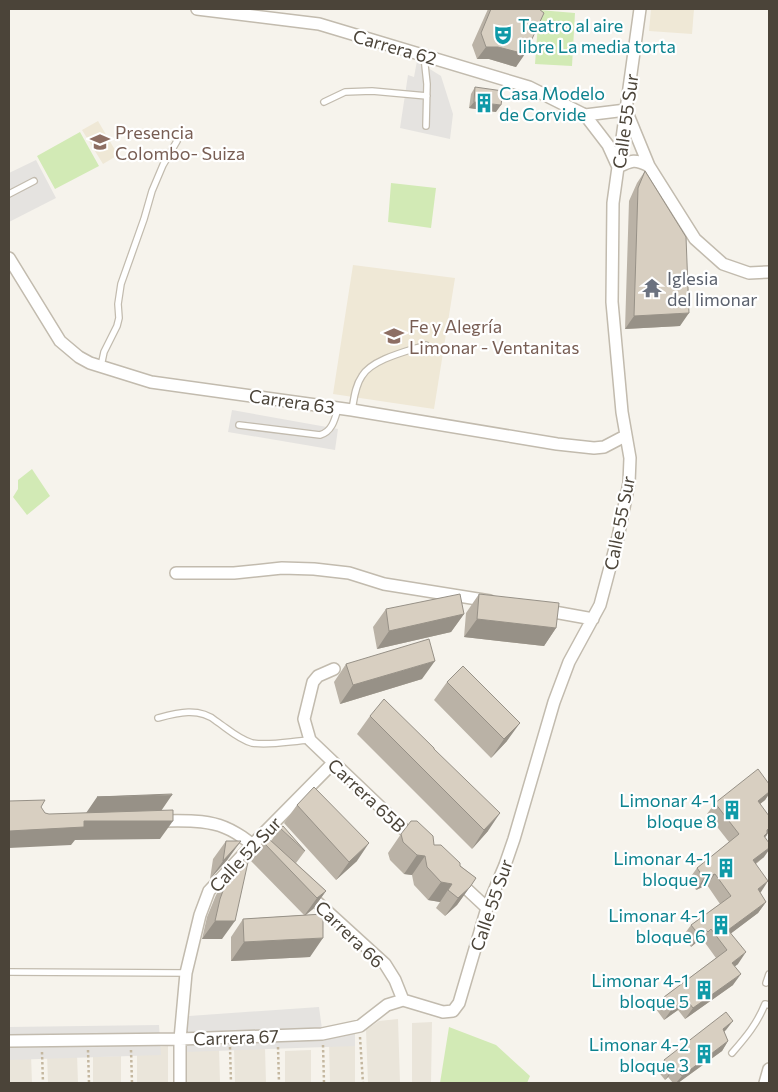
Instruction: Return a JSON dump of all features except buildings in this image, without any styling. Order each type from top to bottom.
[{"type":"street","name":"Carrera 62","points":[[197,9],[319,24],[529,87],[585,115],[608,146],[618,167]]},
{"type":"street","name":"Calle 55 Sur","points":[[403,1000],[443,1012],[453,1011],[459,1003],[486,908],[514,839],[557,694],[569,662],[600,605],[610,571],[629,482],[630,458],[625,436],[612,302],[613,203],[640,9]]},
{"type":"street","points":[[585,115],[626,110],[649,166],[695,239],[723,264],[748,273],[769,272]]},
{"type":"street","points":[[618,167],[631,161],[639,161],[649,166]]},
{"type":"street","name":"Carrera 63","points":[[9,258],[60,341],[78,357],[151,382],[352,410],[512,437],[585,447],[604,447],[625,436]]},
{"type":"street","points":[[176,573],[225,574],[282,568],[314,569],[349,573],[384,584],[498,603]]},
{"type":"street","points":[[536,609],[593,619]]},
{"type":"street","points":[[310,740],[304,720],[313,682],[318,676],[334,669]]},
{"type":"street","name":"Carrera 65B","points":[[310,740],[423,848]]},
{"type":"street","name":"Calle 52 Sur","points":[[180,1083],[180,1039],[186,973],[200,915],[208,891],[333,763]]},
{"type":"street","points":[[145,822],[194,820],[216,823],[236,831],[275,864]]},
{"type":"street","points":[[451,874],[486,908]]},
{"type":"street","name":"Carrera 66","points":[[297,884],[385,964],[395,980],[403,1000]]},
{"type":"street","name":"Carrera 67","points":[[9,1041],[180,1039],[322,1034],[360,1026],[387,1005],[403,1000]]},
{"type":"street","points":[[765,1083],[769,1069]]},
{"type":"lane","points":[[424,54],[427,75],[426,126]]},
{"type":"lane","points":[[324,102],[346,92],[372,91],[427,96]]},
{"type":"lane","points":[[101,366],[104,352],[117,326],[121,284],[152,191],[163,165],[178,142]]},
{"type":"lane","points":[[9,194],[34,181]]},
{"type":"lane","points":[[352,410],[362,374],[373,365],[397,354],[426,345]]},
{"type":"lane","points":[[239,425],[320,435],[325,434],[329,430],[338,408]]},
{"type":"lane","points":[[158,718],[192,712],[209,717],[236,735],[254,743],[310,740]]},
{"type":"lane","points":[[9,972],[186,973]]},
{"type":"lane","points":[[766,983],[769,974]]},
{"type":"lane","points":[[732,1053],[751,1031],[765,1004],[769,1005]]},
{"type":"path","points":[[360,1026],[363,1083]]},
{"type":"path","points":[[322,1034],[324,1083]]},
{"type":"path","points":[[278,1036],[279,1083]]},
{"type":"path","points":[[230,1037],[231,1083]]},
{"type":"path","points":[[88,1039],[89,1083]]},
{"type":"path","points":[[42,1040],[43,1083]]},
{"type":"path","points":[[131,1040],[132,1083]]},
{"type":"shaded area","points":[[651,9],[694,9],[692,34],[649,31]]},
{"type":"shaded area","points":[[417,61],[441,76],[453,114],[450,139],[400,128],[408,75],[414,77]]},
{"type":"shaded area","name":"Presencia Colombo- Suiza","points":[[98,121],[118,155],[103,164],[82,130]]},
{"type":"shaded area","points":[[36,160],[56,198],[9,222],[9,173]]},
{"type":"shaded area","name":"Fe y Alegría Limonar - Ventanitas","points":[[353,265],[455,278],[434,409],[333,394]]},
{"type":"shaded area","points":[[232,410],[338,429],[335,450],[228,432]]},
{"type":"shaded area","points":[[319,1007],[322,1029],[187,1033],[189,1016]]},
{"type":"shaded area","points":[[398,1019],[400,1083],[368,1083],[366,1030],[379,1021]]},
{"type":"shaded area","points":[[432,1022],[431,1083],[412,1083],[412,1023]]},
{"type":"shaded area","points":[[159,1025],[161,1055],[9,1060],[9,1027]]},
{"type":"shaded area","points":[[355,1034],[355,1046],[184,1052],[184,1042]]},
{"type":"shaded area","points":[[329,1043],[355,1044],[355,1083],[330,1083]]},
{"type":"shaded area","points":[[168,1046],[168,1083],[137,1083],[137,1048]]},
{"type":"shaded area","points":[[187,1047],[219,1048],[220,1083],[187,1083]]},
{"type":"shaded area","points":[[234,1048],[265,1048],[266,1083],[235,1083]]},
{"type":"shaded area","points":[[311,1050],[311,1083],[285,1083],[285,1051]]},
{"type":"shaded area","points":[[9,1051],[31,1055],[32,1083],[9,1083]]},
{"type":"shaded area","points":[[47,1053],[77,1054],[78,1083],[48,1083]]},
{"type":"shaded area","points":[[121,1056],[121,1083],[93,1083],[93,1057]]},
{"type":"green space","points":[[539,10],[575,13],[572,66],[535,64]]},
{"type":"green space","points":[[80,132],[99,166],[55,189],[37,156]]},
{"type":"green space","points":[[391,183],[436,188],[431,228],[388,222]]},
{"type":"green space","points":[[32,469],[50,496],[27,515],[13,497],[18,489],[18,480]]},
{"type":"green space","points":[[449,1027],[496,1045],[530,1076],[527,1083],[440,1083]]},
{"type":"place","name":"Teatro al aire libre La media torta","points":[[503,35]]},
{"type":"place","name":"Casa Modelo de Corvide","points":[[484,103]]},
{"type":"place","name":"Presencia Colombo- Suiza","points":[[100,142]]},
{"type":"place","name":"Iglesia del limonar","points":[[652,288]]},
{"type":"place","name":"Fe y Alegría Limonar - Ventanitas","points":[[394,336]]},
{"type":"place","name":"Limonar 4-1 bloque 8","points":[[732,810]]},
{"type":"place","name":"Limonar 4-1 bloque 7","points":[[726,868]]},
{"type":"place","name":"Limonar 4-1 bloque 6","points":[[721,925]]},
{"type":"place","name":"Limonar 4-1 bloque 5","points":[[704,990]]},
{"type":"place","name":"Limonar 4-2 bloque 3","points":[[704,1054]]}]
